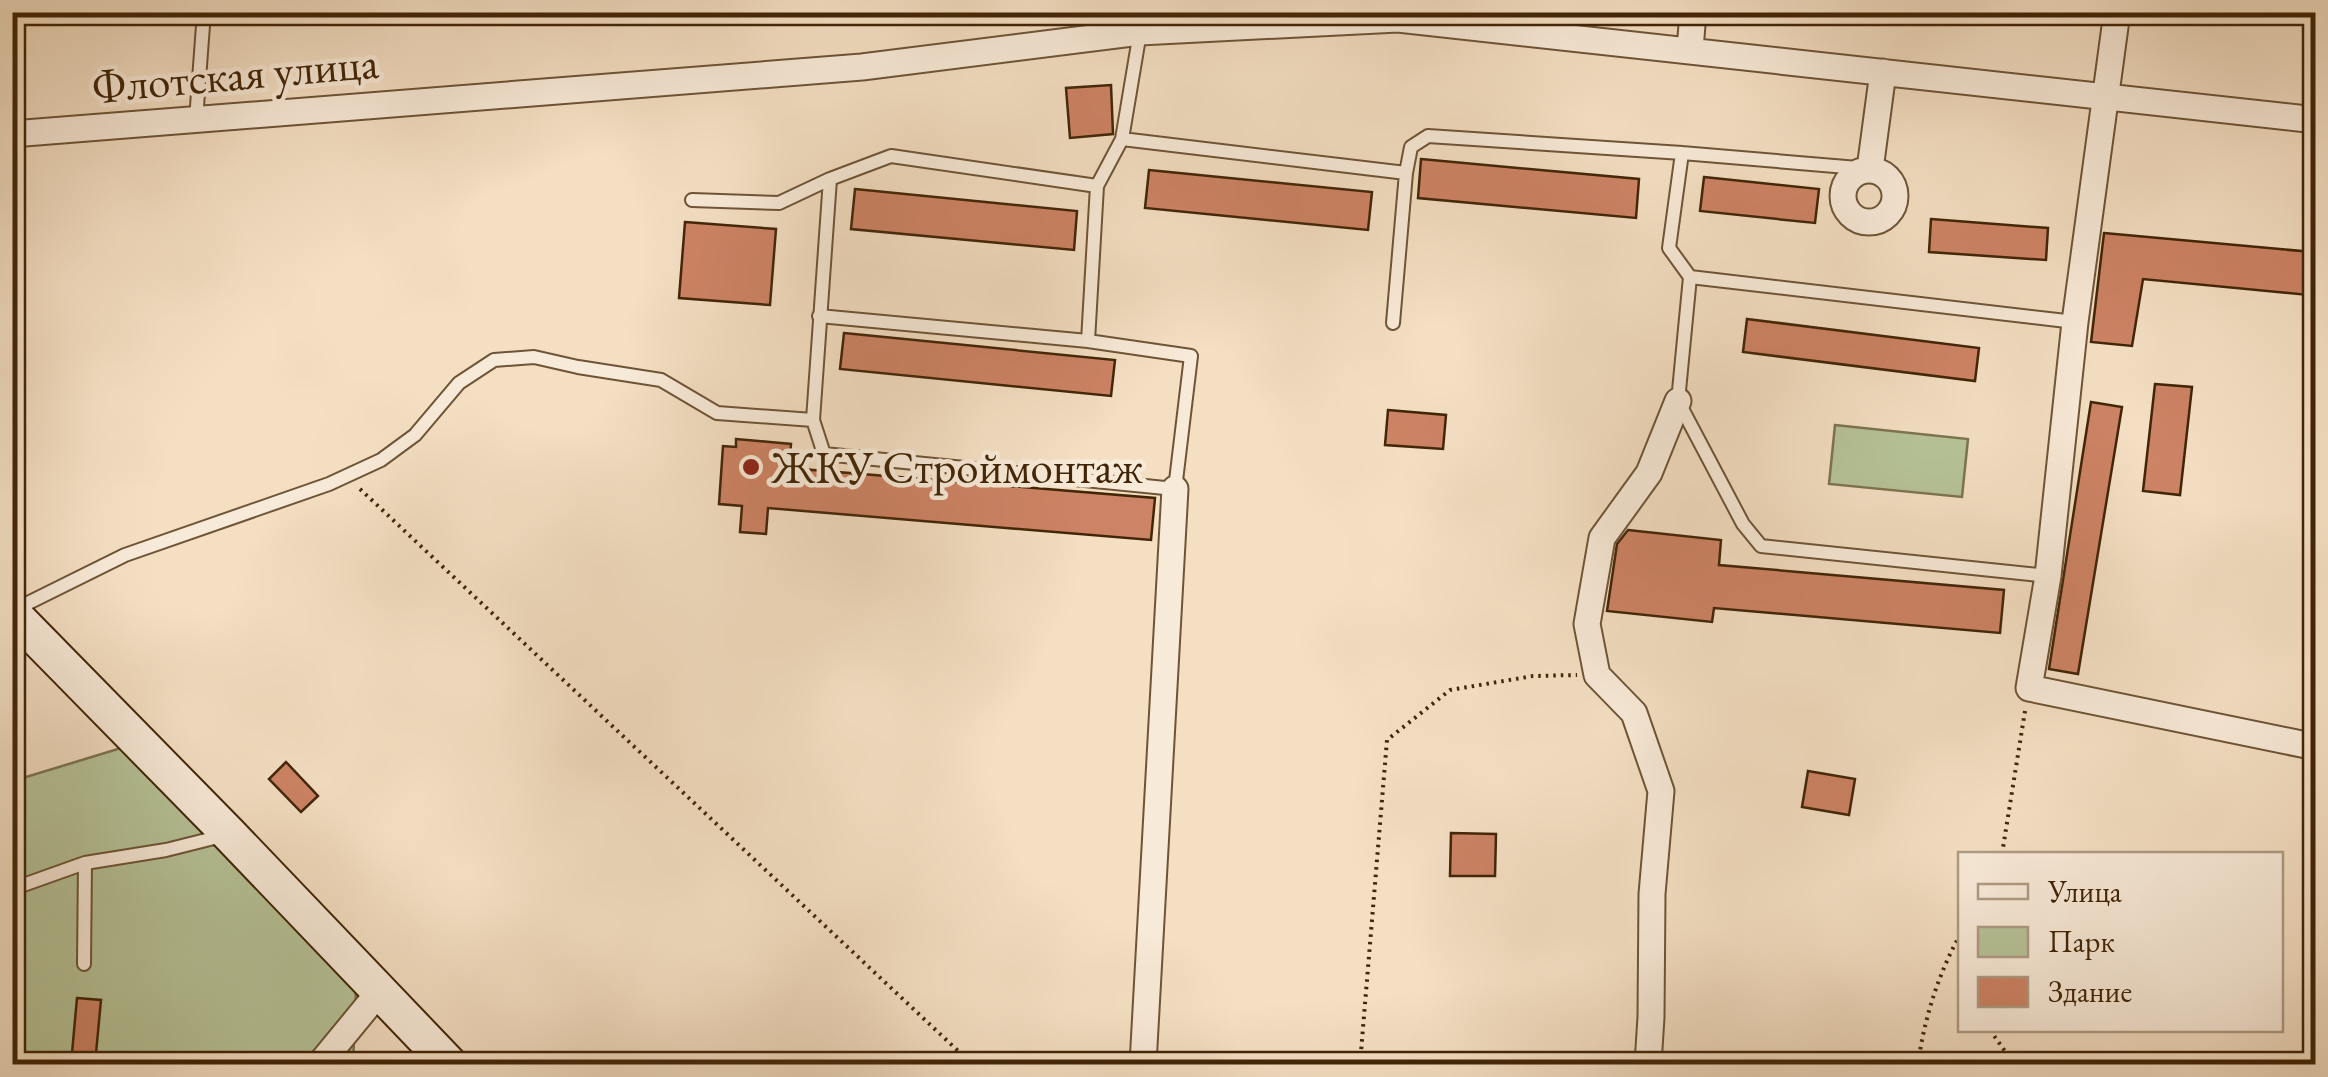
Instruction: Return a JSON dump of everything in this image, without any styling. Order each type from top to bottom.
[{"type":"street","points":[[1690,50],[1692,12]]},
{"type":"street","points":[[2117,12],[2074,322],[2048,576],[2029,688],[2316,748]]},
{"type":"street","name":"Флотская улица","points":[[12,134],[862,67],[1153,25],[1398,19],[2316,120]]},
{"type":"street","points":[[1870,170],[1884,72]]},
{"type":"street","points":[[1648,1064],[1652,894],[1661,791],[1634,714],[1597,675],[1587,624],[1602,538],[1649,473],[1678,401]]},
{"type":"street","points":[[1143,1064],[1175,489]]},
{"type":"street","points":[[12,612],[449,1064]]},
{"type":"street","points":[[320,1064],[380,990]]},
{"type":"lane","points":[[196,120],[204,12]]},
{"type":"lane","points":[[1088,340],[1096,186],[1122,140],[1153,25]]},
{"type":"lane","points":[[1393,323],[1406,173],[1411,147],[1428,136],[1870,170]]},
{"type":"lane","points":[[1122,140],[1406,173]]},
{"type":"lane","points":[[1682,153],[1669,248],[1690,277],[1678,401],[1743,524],[1761,546],[2048,576]]},
{"type":"lane","points":[[692,200],[779,203],[890,156],[1096,186]]},
{"type":"lane","points":[[819,316],[1088,340],[1192,356],[1175,489],[824,454],[813,420],[819,316],[830,180]]},
{"type":"lane","points":[[1690,277],[2074,322]]},
{"type":"lane","points":[[12,612],[124,555],[381,460],[415,435],[459,383],[494,360],[534,357],[661,380],[717,413],[813,420]]},
{"type":"lane","points":[[12,889],[86,862],[166,850],[229,834]]},
{"type":"lane","points":[[84,964],[86,862]]},
{"type":"path","points":[[346,476],[972,1064]]},
{"type":"path","points":[[1360,1064],[1387,740],[1450,690],[1534,676],[1597,675]]},
{"type":"path","points":[[2002,852],[2029,688]]},
{"type":"path","points":[[1918,1064],[1920,1044],[1944,963],[1958,938]]},
{"type":"path","points":[[1991,1032],[2014,1064]]},
{"type":"green space","points":[[1835,425],[1968,439],[1962,497],[1829,484]]},
{"type":"green space","points":[[131,745],[356,989],[353,1064],[13,1064],[13,781]]},
{"type":"building","points":[[1111,85],[1113,134],[1070,138],[1066,88]]},
{"type":"building","points":[[1421,159],[1639,179],[1636,218],[1418,198]]},
{"type":"building","points":[[1149,170],[1372,192],[1368,230],[1145,208]]},
{"type":"building","points":[[1704,177],[1819,189],[1815,223],[1700,211]]},
{"type":"building","points":[[855,189],[1077,211],[1074,250],[851,229]]},
{"type":"building","points":[[1931,219],[2048,228],[2046,260],[1929,252]]},
{"type":"building","points":[[685,222],[776,229],[770,305],[679,298]]},
{"type":"building","points":[[2104,233],[2312,252],[2308,295],[2143,279],[2132,346],[2091,342]]},
{"type":"building","points":[[1747,319],[1979,348],[1975,381],[1743,352]]},
{"type":"building","points":[[844,333],[1115,360],[1111,396],[840,369]]},
{"type":"building","points":[[2155,384],[2192,387],[2180,495],[2143,491]]},
{"type":"building","points":[[2091,402],[2122,407],[2078,674],[2049,669]]},
{"type":"building","points":[[1388,410],[1446,415],[1443,449],[1385,445]]},
{"type":"building","points":[[736,439],[791,444],[789,468],[1155,498],[1151,540],[768,508],[766,534],[740,532],[742,506],[719,504],[723,446],[736,447]]},
{"type":"building","points":[[1628,530],[1721,540],[1719,565],[2004,590],[2000,633],[1714,608],[1712,622],[1607,611],[1617,544]]},
{"type":"building","points":[[286,762],[318,796],[301,812],[269,779]]},
{"type":"building","points":[[1808,771],[1855,779],[1849,815],[1802,807]]},
{"type":"building","points":[[1451,833],[1496,834],[1495,876],[1450,876]]},
{"type":"building","points":[[77,998],[101,1000],[95,1064],[71,1064]]},
{"type":"place","name":"ЖКУ Строймонтаж","points":[[751,467]]}]
